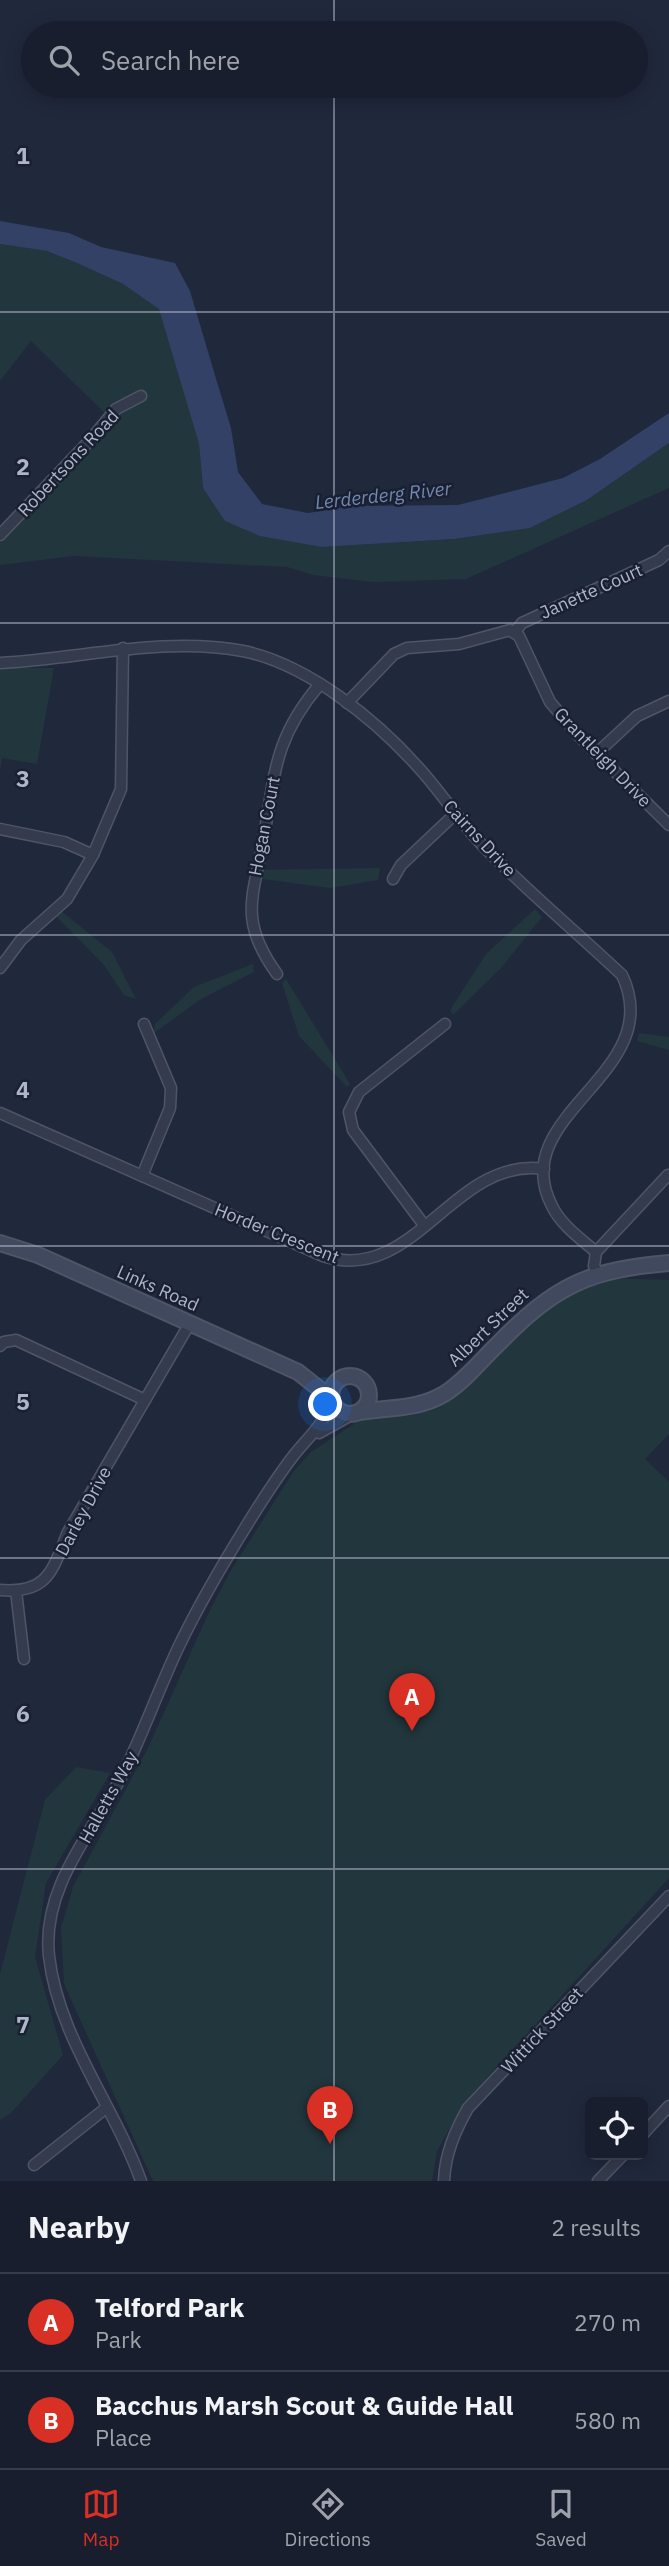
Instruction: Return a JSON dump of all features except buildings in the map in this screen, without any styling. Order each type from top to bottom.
[{"type":"street","name":"Robertsons Road","points":[[0,535],[92,439],[116,409],[141,396]]},
{"type":"street","name":"Janette Court","points":[[514,633],[522,623],[659,560],[669,551]]},
{"type":"street","points":[[347,703],[394,654],[407,648],[468,642],[510,630],[514,633]]},
{"type":"street","name":"Grantleigh Drive","points":[[514,633],[519,636],[550,702],[596,754],[669,825]]},
{"type":"street","name":"Cairns Drive","points":[[0,663],[123,648],[199,647],[243,651],[292,666],[320,684],[347,703],[417,766],[454,815],[485,848],[622,975],[634,997],[637,1032],[632,1050],[623,1064],[560,1133],[544,1169]]},
{"type":"street","points":[[0,968],[21,940],[67,899],[93,855],[121,789],[123,648]]},
{"type":"street","name":"Hogan Court","points":[[277,974],[256,938],[251,894],[280,746],[298,713],[320,684]]},
{"type":"street","points":[[596,754],[637,716],[669,701]]},
{"type":"street","points":[[393,878],[401,865],[454,815]]},
{"type":"street","points":[[0,829],[64,842],[93,855]]},
{"type":"street","points":[[142,1175],[170,1108],[171,1088],[144,1024]]},
{"type":"street","points":[[424,1225],[353,1130],[349,1112],[359,1092],[444,1024]]},
{"type":"street","name":"Horder Crescent","points":[[0,1113],[337,1261],[370,1260],[398,1247],[487,1178],[511,1168],[544,1169]]},
{"type":"street","points":[[544,1169],[552,1207],[562,1221],[596,1252]]},
{"type":"street","points":[[598,1273],[594,1266],[596,1252],[668,1175]]},
{"type":"street","name":"Links Road","points":[[0,1243],[38,1255],[298,1372],[325,1379],[341,1379]]},
{"type":"street","name":"Albert Street","points":[[357,1413],[417,1406],[444,1394],[464,1379],[544,1300],[598,1273],[669,1263]]},
{"type":"street","name":"Darley Drive","points":[[0,1590],[23,1591],[42,1582],[54,1565],[68,1532],[190,1324]]},
{"type":"street","points":[[0,1346],[4,1342],[16,1340],[145,1400]]},
{"type":"street","name":"Links Road","points":[[298,1372],[332,1399]]},
{"type":"street","points":[[368,1388],[369,1402],[357,1413],[341,1412],[332,1399],[332,1389],[341,1379],[359,1378],[381,1399],[417,1406]]},
{"type":"street","name":"Halletts Way","points":[[141,2181],[106,2108],[52,1982],[48,1952],[51,1916],[61,1882],[119,1781],[180,1644],[214,1580],[274,1483],[295,1454],[313,1437],[327,1415],[332,1399]]},
{"type":"street","name":"Halletts Way","points":[[313,1437],[357,1413]]},
{"type":"street","points":[[16,1591],[24,1659]]},
{"type":"street","name":"Wittick Street","points":[[444,2181],[445,2165],[456,2128],[468,2109],[669,1896]]},
{"type":"street","points":[[648,2129],[669,2106]]},
{"type":"street","points":[[34,2165],[106,2108]]},
{"type":"street","points":[[598,2181],[618,2160]]},
{"type":"shaded area","points":[[0,244],[47,251],[77,263],[123,284],[160,309],[199,444],[203,488],[322,547],[454,539],[530,528],[587,500],[669,443],[669,488],[466,579],[374,582],[313,575],[287,567],[74,556],[0,565],[0,543],[114,422],[31,341],[0,381]]},
{"type":"shaded area","points":[[0,668],[54,668],[37,764],[2,758],[0,772]]},
{"type":"shaded area","points":[[380,868],[378,880],[330,888],[255,878],[255,870]]},
{"type":"shaded area","points":[[535,909],[542,917],[501,968],[453,1015],[450,1010],[486,954]]},
{"type":"shaded area","points":[[61,911],[112,952],[136,999],[124,995],[104,965],[56,916]]},
{"type":"shaded area","points":[[253,964],[254,972],[201,999],[154,1033],[155,1024],[194,987]]},
{"type":"shaded area","points":[[286,979],[350,1084],[347,1087],[299,1036],[282,983]]},
{"type":"shaded area","points":[[639,1033],[669,1037],[669,1050],[637,1041]]},
{"type":"shaded area","points":[[601,1278],[669,1280],[669,1434],[645,1459],[669,1482],[669,1878],[464,2103],[437,2151],[432,2181],[153,2181],[64,1984],[61,1928],[73,1887],[148,1748],[209,1612],[230,1572],[293,1472],[311,1452],[360,1420],[375,1414],[420,1412],[467,1385],[538,1311]]},
{"type":"shaded area","points":[[76,1767],[110,1773],[46,1883],[35,1957],[63,2055],[11,2113],[0,2120],[0,1974],[45,1800]]},
{"type":"water","points":[[0,221],[69,233],[101,247],[175,263],[190,291],[231,428],[238,472],[262,504],[308,513],[351,506],[458,505],[563,478],[600,459],[669,413],[669,443],[587,500],[530,528],[454,539],[322,547],[260,536],[225,521],[203,488],[199,444],[159,309],[123,284],[77,263],[47,251],[0,244]]},
{"type":"place","name":"Telford Park","points":[[412,1731]]},
{"type":"place","name":"Bacchus Marsh Scout & Guide Hall","points":[[330,2144]]},
{"type":"water label","name":"Lerderderg River","points":[[383,495]]}]
